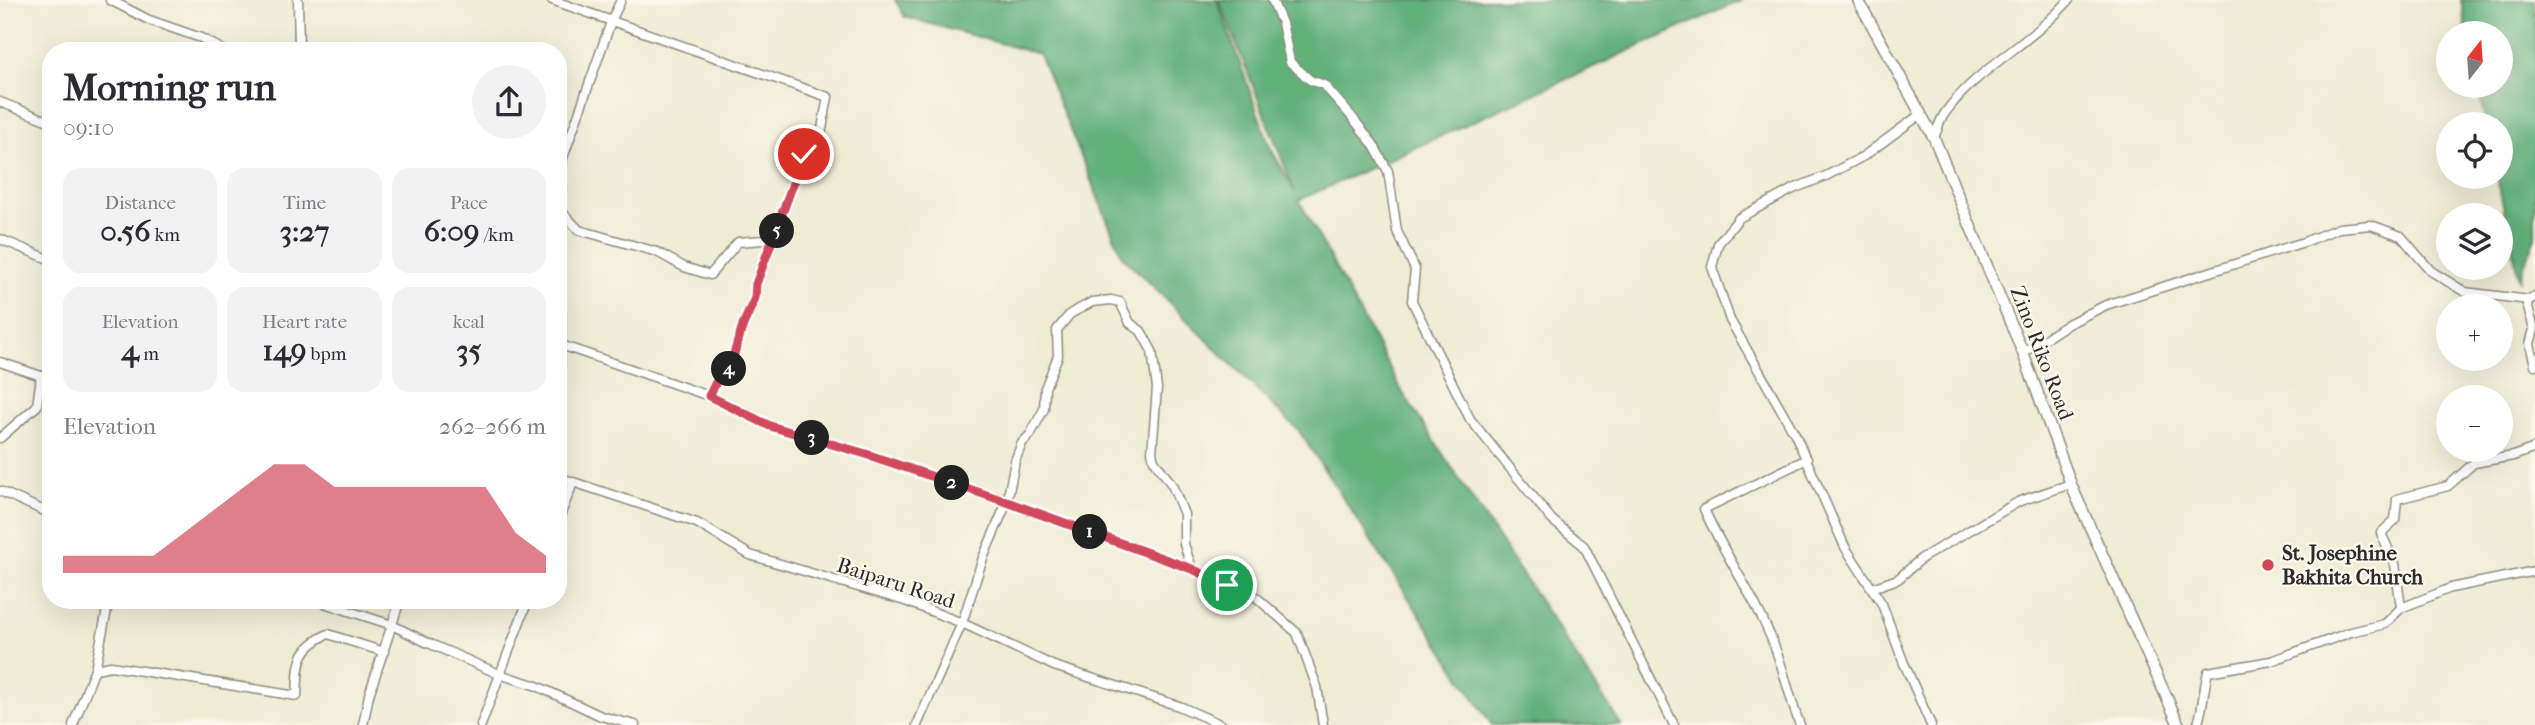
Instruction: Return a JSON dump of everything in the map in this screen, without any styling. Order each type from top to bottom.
[{"type":"street","points":[[110,0],[149,20],[208,42]]},
{"type":"street","points":[[298,0],[299,42]]},
{"type":"street","points":[[552,0],[828,97],[821,134],[804,154],[756,284],[755,298],[743,325],[729,370],[716,382],[709,396]]},
{"type":"street","points":[[567,146],[621,0]]},
{"type":"street","points":[[1272,0],[1282,23],[1290,62],[1310,80],[1324,85],[1373,144],[1388,172],[1397,231],[1415,269],[1412,301],[1470,419],[1552,520],[1584,546],[1674,725]]},
{"type":"street","name":"Zino Riko Road","points":[[1858,0],[1934,138],[2023,353],[2071,484],[2179,725]]},
{"type":"street","points":[[1934,138],[1944,114],[1978,78],[2022,46],[2069,0]]},
{"type":"street","points":[[0,102],[42,118]]},
{"type":"street","points":[[1921,114],[1864,156],[1739,218],[1718,244],[1712,267],[1730,320],[1807,459],[1845,547],[1882,604],[1931,725]]},
{"type":"street","points":[[567,217],[579,230],[657,252],[684,267],[709,275],[738,242],[774,239]]},
{"type":"street","points":[[2023,353],[2068,324],[2106,305],[2304,243],[2339,228],[2371,225],[2401,236],[2431,271],[2465,292],[2531,298],[2535,329],[2530,344],[2535,365]]},
{"type":"street","points":[[0,239],[42,256]]},
{"type":"street","points":[[916,725],[962,622],[983,558],[1007,502],[1015,461],[1022,443],[1030,435],[1044,409],[1045,388],[1058,356],[1057,330],[1070,314],[1092,302],[1120,302],[1130,323],[1141,331],[1152,351],[1157,388],[1152,452],[1154,460],[1172,485],[1184,514],[1184,544],[1192,569]]},
{"type":"street","points":[[567,347],[709,396],[770,426],[866,454],[1007,502],[1192,569],[1256,597],[1297,633],[1317,687],[1323,725]]},
{"type":"street","points":[[0,362],[41,376],[37,406],[0,438]]},
{"type":"street","points":[[2401,608],[2395,564],[2381,533],[2395,520],[2397,499],[2448,486],[2474,463],[2513,456],[2535,448]]},
{"type":"street","points":[[1800,725],[1766,626],[1704,509],[1807,459]]},
{"type":"street","name":"Baiparu Road","points":[[567,481],[697,523],[750,555],[905,601],[962,622],[1054,666],[1179,706],[1222,725]]},
{"type":"street","points":[[567,498],[573,483]]},
{"type":"street","points":[[1872,587],[1898,579],[1922,558],[2020,501],[2071,484]]},
{"type":"street","points":[[0,491],[42,510]]},
{"type":"street","points":[[2197,725],[2208,672],[2271,661],[2351,632],[2385,624],[2401,608],[2451,588],[2535,570]]},
{"type":"street","points":[[73,725],[94,669],[107,609]]},
{"type":"street","points":[[343,609],[392,625],[499,674],[537,686],[601,716],[635,725]]},
{"type":"street","points":[[363,725],[369,695],[397,609]]},
{"type":"street","points":[[481,725],[524,609]]},
{"type":"street","points":[[94,669],[111,666],[297,696],[301,655],[316,640],[328,634],[384,652]]},
{"type":"green space","points":[[895,0],[1217,0],[1270,147],[1295,192],[1219,0],[1742,0],[1299,200],[1404,395],[1621,725],[1492,725],[1299,431],[1122,256],[1039,54],[905,17]]},
{"type":"green space","points":[[2461,0],[2535,0],[2535,237],[2519,279],[2513,251],[2513,203],[2503,203],[2500,189],[2513,189],[2513,112],[2483,112],[2481,98],[2513,98],[2513,21],[2465,21]]},
{"type":"place","name":"St. Josephine Bakhita Church","points":[[2268,565]]},
{"type":"route","points":[[804,154],[756,284],[755,298],[743,325],[729,370],[716,382],[709,396],[770,426],[866,454],[1007,502],[1192,569],[1227,585]]}]
